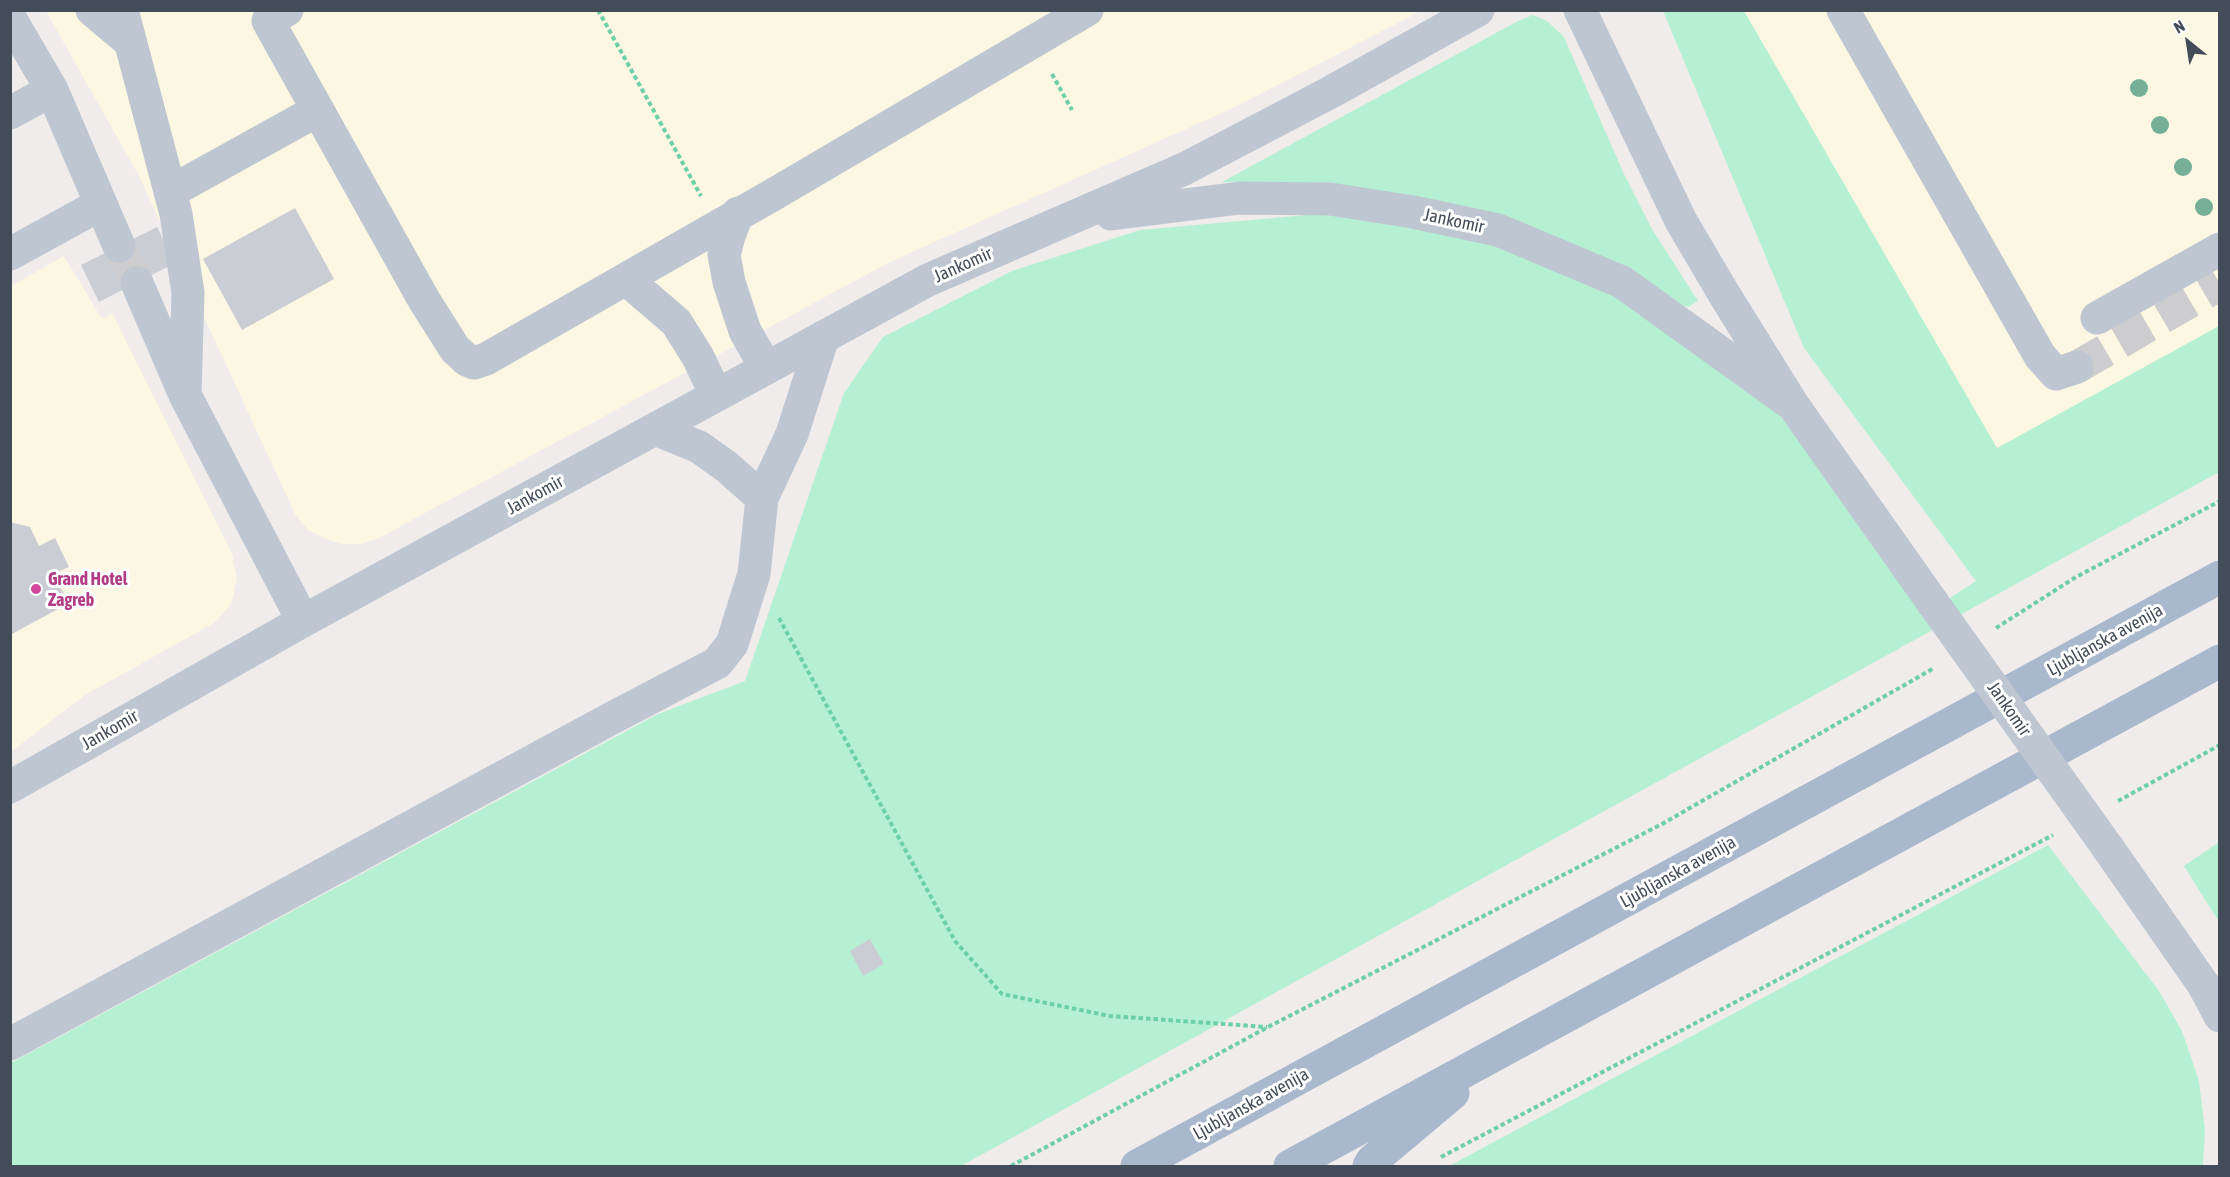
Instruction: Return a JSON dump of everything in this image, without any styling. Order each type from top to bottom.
[{"type":"main road","name":"Ljubljanska avenija","points":[[1137,1167],[2220,577]]},
{"type":"main road","points":[[1290,1167],[2220,661]]},
{"type":"main road","points":[[1369,1167],[1372,1161],[1510,1046]]},
{"type":"street","points":[[92,10],[130,42]]},
{"type":"street","points":[[122,10],[176,214],[188,293],[186,395]]},
{"type":"street","points":[[287,10],[267,21],[424,300],[454,349],[474,363],[486,359],[626,279],[1087,10]]},
{"type":"street","name":"Jankomir","points":[[10,787],[303,621],[928,280],[1184,169],[1478,10]]},
{"type":"street","name":"Jankomir","points":[[1580,10],[1681,221],[1793,405],[2108,848],[2202,984],[2220,1016]]},
{"type":"street","points":[[1844,10],[2040,356],[2056,374],[2077,367]]},
{"type":"street","points":[[10,18],[52,90],[119,246]]},
{"type":"street","points":[[10,113],[52,90]]},
{"type":"street","points":[[170,192],[318,110]]},
{"type":"street","name":"Jankomir","points":[[1068,220],[1240,198],[1330,199],[1413,212],[1498,230],[1622,282],[1793,405]]},
{"type":"street","points":[[10,254],[101,204]]},
{"type":"street","points":[[728,219],[729,236],[724,255],[729,282],[746,331],[766,368]]},
{"type":"street","points":[[2097,318],[2220,249]]},
{"type":"street","points":[[626,279],[676,322],[698,357],[716,395]]},
{"type":"street","points":[[137,283],[186,395],[303,621]]},
{"type":"street","points":[[10,1044],[717,663],[732,644],[754,574],[762,498],[792,434],[823,337]]},
{"type":"street","points":[[655,429],[699,447],[727,467],[762,498]]},
{"type":"path","points":[[598,10],[728,219]]},
{"type":"path","points":[[1989,633],[2076,577],[2220,501]]},
{"type":"path","points":[[776,612],[955,941],[1002,994],[1110,1016],[1268,1027]]},
{"type":"path","points":[[1011,1167],[1268,1027],[1662,824],[1941,663]]},
{"type":"path","points":[[2114,803],[2220,745]]},
{"type":"path","points":[[1440,1157],[2062,830]]},
{"type":"shaded area","points":[[46,11],[1421,11],[1235,107],[890,262],[377,539],[361,544],[341,544],[308,530],[295,514],[139,176]]},
{"type":"shaded area","points":[[1744,11],[2219,11],[2219,326],[1997,449]]},
{"type":"shaded area","points":[[64,256],[102,319],[112,313],[232,554],[237,578],[231,604],[214,623],[85,695],[11,752],[11,286]]},
{"type":"green space","points":[[1663,11],[1744,11],[1997,448],[2219,326],[2219,472],[961,1166],[11,1166],[11,1063],[658,714],[745,681],[844,393],[883,337],[1012,271],[1140,230],[1329,213],[1488,239],[1615,290],[1788,421],[1927,613],[1976,581],[1804,348]]},
{"type":"green space","points":[[1533,15],[1547,21],[1564,37],[1623,172],[1652,229],[1698,301],[1688,307],[1670,303],[1592,255],[1295,183],[1222,182],[1518,21]]},
{"type":"green space","points":[[2219,842],[2219,922],[2184,866]]},
{"type":"green space","points":[[2048,845],[2159,991],[2182,1031],[2199,1081],[2205,1130],[2203,1166],[1449,1166]]},
{"type":"building","points":[[295,208],[334,279],[242,330],[203,259]]},
{"type":"building","points":[[157,227],[175,263],[99,302],[81,265]]},
{"type":"building","name":"Grand Hotel Zagreb","points":[[10,522],[30,527],[39,546],[55,538],[69,567],[53,574],[69,603],[10,635]]},
{"type":"building","points":[[870,939],[884,964],[863,976],[850,951]]},
{"type":"tunnel","points":[[119,246],[137,283]]},
{"type":"tunnel","points":[[2077,367],[2220,284]]},
{"type":"place","name":"Grand Hotel Zagreb","points":[[36,589]]}]
